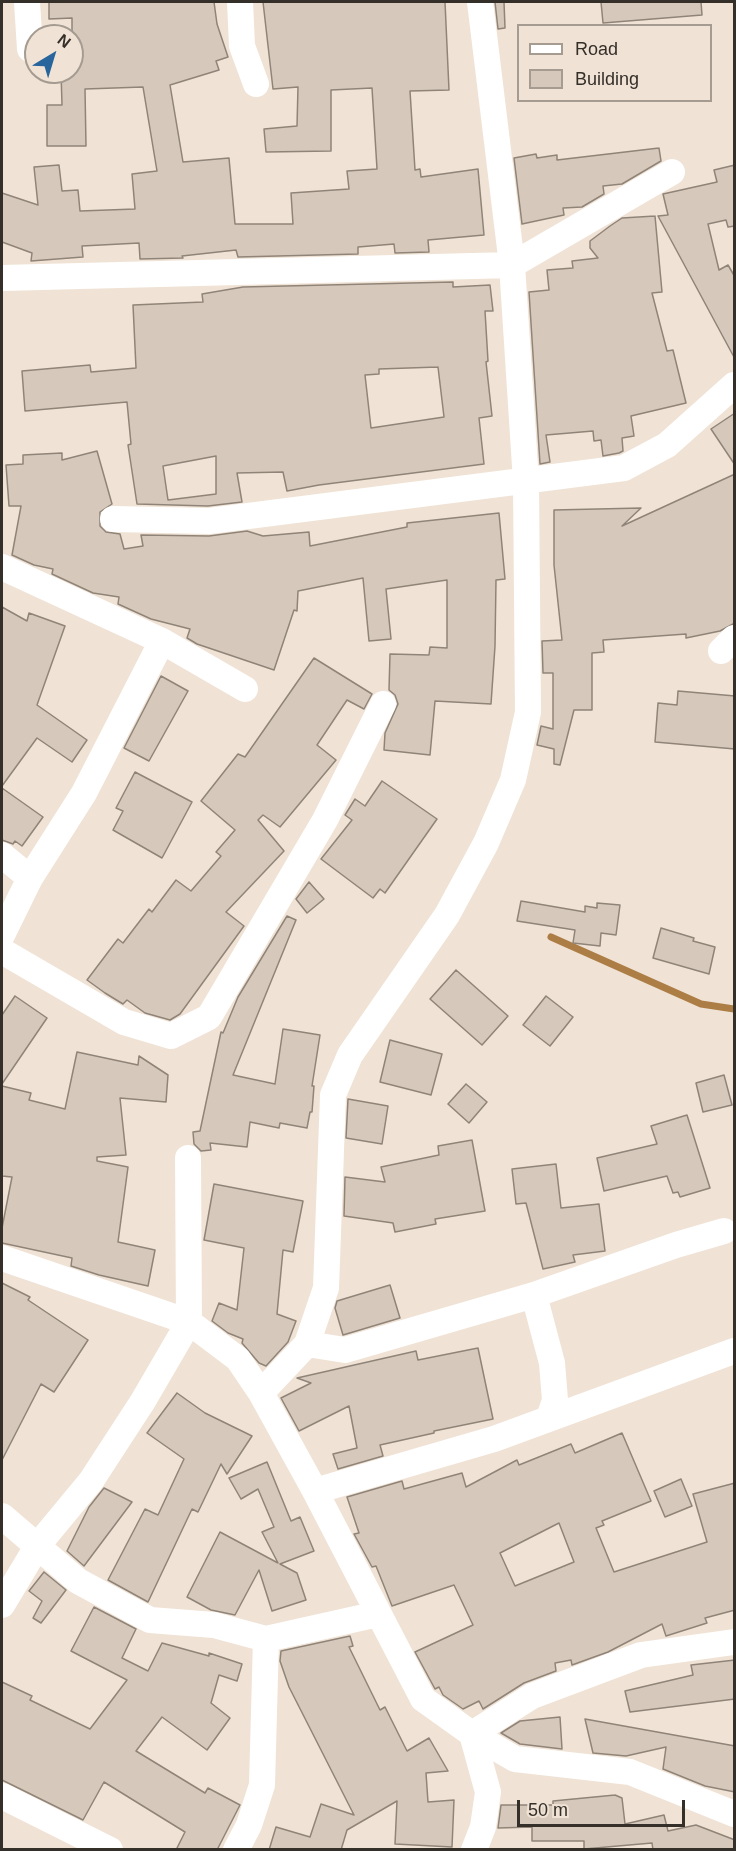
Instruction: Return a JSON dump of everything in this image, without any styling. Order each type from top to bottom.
[{"type":"street","points":[[27,2],[28,24]]},
{"type":"street","points":[[240,2],[242,46],[256,84]]},
{"type":"street","points":[[261,1393],[307,1344],[326,1288],[333,1095],[350,1055],[447,915],[486,843],[513,780],[528,712],[526,482],[512,265],[480,2]]},
{"type":"street","points":[[2,278],[512,265],[672,172]]},
{"type":"street","points":[[113,519],[209,521],[624,468],[667,445],[735,385]]},
{"type":"street","points":[[2,567],[162,640],[245,689]]},
{"type":"street","points":[[2,935],[30,878],[84,793],[162,640]]},
{"type":"street","points":[[2,951],[124,1022],[171,1036],[209,1017],[325,820],[383,704]]},
{"type":"street","points":[[2,855],[30,878]]},
{"type":"street","points":[[2,1605],[38,1545],[91,1481],[143,1401],[189,1322],[189,1158]]},
{"type":"street","points":[[307,1344],[345,1350],[534,1295],[676,1245],[724,1231]]},
{"type":"street","points":[[2,1258],[189,1322],[238,1359],[261,1393],[315,1491],[423,1699],[472,1734],[515,1759],[630,1772],[735,1814]]},
{"type":"street","points":[[534,1295],[552,1364],[555,1400],[549,1418]]},
{"type":"street","points":[[315,1491],[494,1439],[735,1351]]},
{"type":"street","points":[[2,1515],[78,1581],[150,1620],[214,1625],[266,1639],[378,1614]]},
{"type":"street","points":[[236,1850],[249,1825],[262,1785],[266,1639]]},
{"type":"street","points":[[472,1734],[532,1695],[641,1655],[735,1642]]},
{"type":"street","points":[[472,1734],[488,1792],[483,1827],[474,1850]]},
{"type":"street","points":[[2,1796],[110,1850]]},
{"type":"building","points":[[49,2],[214,2],[217,24],[228,57],[216,61],[219,70],[170,85],[183,162],[229,158],[235,224],[293,224],[291,193],[349,189],[347,171],[377,169],[372,88],[331,90],[331,151],[266,152],[264,129],[297,126],[298,87],[273,89],[263,2],[445,2],[449,90],[410,91],[415,170],[420,169],[421,177],[478,169],[484,235],[428,240],[429,252],[395,253],[394,244],[358,247],[358,254],[238,257],[236,250],[182,256],[183,258],[140,259],[139,243],[82,246],[83,257],[31,261],[32,253],[2,242],[2,193],[38,205],[34,167],[59,165],[62,191],[78,190],[80,211],[135,209],[132,174],[157,171],[143,87],[85,89],[86,146],[47,146],[47,105],[62,105],[61,84],[84,84],[84,24],[72,24],[72,18],[49,19]]},
{"type":"building","points":[[495,2],[504,2],[505,28],[498,29]]},
{"type":"building","points":[[601,2],[701,2],[702,15],[603,23]]},
{"type":"building","points":[[659,148],[661,161],[622,184],[603,186],[604,194],[582,207],[563,208],[564,215],[522,224],[514,158],[536,154],[537,158],[557,155],[557,160]]},
{"type":"building","points":[[735,165],[735,226],[728,227],[726,220],[708,224],[719,270],[728,265],[735,277],[735,359],[658,216],[668,215],[663,194],[717,182],[714,170]]},
{"type":"building","points":[[655,216],[662,292],[652,293],[667,351],[673,350],[686,403],[631,416],[634,436],[622,438],[623,451],[619,453],[603,456],[601,440],[594,441],[593,431],[546,435],[550,462],[540,464],[529,292],[549,290],[547,270],[573,268],[572,261],[598,258],[590,248],[590,241],[622,218]]},
{"type":"building","points":[[453,282],[453,287],[490,285],[493,311],[485,311],[488,361],[486,362],[492,416],[479,418],[484,464],[287,491],[283,472],[237,473],[242,502],[208,506],[137,504],[128,445],[131,444],[127,402],[25,411],[22,371],[90,365],[91,372],[136,368],[133,305],[203,302],[202,294],[243,287]],"holes":[[[438,367],[444,417],[371,428],[365,375],[379,374],[379,369]],[[216,456],[216,494],[168,500],[163,466]]]},
{"type":"building","points":[[735,413],[735,465],[711,429]]},
{"type":"building","points":[[97,451],[112,504],[100,512],[100,526],[106,532],[120,534],[124,549],[143,546],[141,535],[209,536],[247,531],[263,536],[309,532],[310,546],[407,527],[407,523],[499,513],[505,579],[496,580],[491,704],[435,701],[430,755],[384,750],[385,733],[398,704],[395,695],[389,690],[390,654],[429,655],[430,647],[447,648],[447,580],[386,589],[391,639],[369,641],[363,578],[298,591],[297,611],[294,610],[274,670],[197,644],[187,638],[190,629],[151,619],[118,604],[119,597],[93,593],[52,574],[53,569],[34,565],[12,555],[21,506],[9,506],[6,465],[23,464],[23,455],[62,453],[62,460]]},
{"type":"building","points":[[735,474],[735,623],[720,631],[686,638],[686,634],[603,640],[604,652],[592,653],[592,710],[574,710],[560,765],[554,764],[554,749],[537,745],[541,726],[553,729],[553,673],[543,673],[542,641],[562,640],[554,565],[554,510],[641,508],[622,526]]},
{"type":"building","points":[[2,607],[27,621],[29,613],[65,626],[37,705],[87,740],[72,762],[37,738],[2,786]]},
{"type":"building","points":[[314,658],[372,694],[364,709],[347,700],[317,745],[336,760],[280,827],[263,815],[258,820],[284,851],[226,912],[244,926],[180,1014],[170,1020],[145,1013],[127,1000],[123,1004],[87,980],[118,939],[123,943],[149,909],[152,912],[176,880],[191,891],[221,856],[216,852],[235,830],[201,801],[238,754],[245,757]]},
{"type":"building","points":[[161,676],[188,691],[149,761],[124,748]]},
{"type":"building","points":[[678,691],[735,696],[735,749],[655,742],[658,703],[677,705]]},
{"type":"building","points":[[135,772],[192,802],[162,858],[113,830],[123,811],[116,808]]},
{"type":"building","points":[[382,781],[437,819],[385,893],[380,889],[373,898],[321,859],[352,820],[345,815],[355,799],[365,806]]},
{"type":"building","points":[[2,788],[43,817],[22,846],[15,841],[13,844],[2,840]]},
{"type":"building","points":[[309,882],[324,899],[307,913],[296,899]]},
{"type":"building","points":[[521,901],[585,912],[585,906],[597,908],[597,903],[620,905],[616,935],[601,933],[600,946],[573,943],[575,930],[517,921]]},
{"type":"building","points":[[287,916],[296,920],[233,1075],[275,1084],[283,1029],[320,1035],[312,1086],[314,1086],[312,1112],[310,1112],[307,1128],[280,1123],[279,1128],[250,1122],[247,1147],[210,1143],[211,1150],[201,1151],[194,1144],[193,1132],[200,1131],[221,1032],[223,1033],[238,997]]},
{"type":"building","points":[[661,928],[715,947],[709,974],[653,958]]},
{"type":"building","points":[[456,970],[508,1016],[482,1045],[430,999]]},
{"type":"building","points":[[15,996],[47,1018],[2,1084],[2,1015]]},
{"type":"building","points":[[546,996],[573,1017],[550,1046],[523,1025]]},
{"type":"building","points":[[390,1040],[442,1054],[431,1095],[380,1082]]},
{"type":"building","points":[[77,1052],[138,1065],[139,1056],[168,1075],[166,1102],[120,1098],[126,1155],[97,1157],[97,1161],[128,1167],[118,1242],[155,1250],[148,1286],[71,1266],[72,1258],[2,1243],[2,1228],[12,1177],[2,1176],[2,1086],[31,1093],[29,1100],[65,1109]]},
{"type":"building","points":[[724,1075],[732,1105],[703,1112],[696,1083]]},
{"type":"building","points":[[466,1084],[487,1102],[469,1123],[448,1104]]},
{"type":"building","points":[[348,1099],[388,1106],[382,1144],[346,1138]]},
{"type":"building","points":[[687,1115],[710,1188],[680,1197],[678,1192],[673,1193],[667,1176],[604,1191],[597,1158],[657,1144],[651,1126]]},
{"type":"building","points":[[472,1140],[485,1211],[435,1219],[436,1224],[395,1232],[393,1223],[344,1216],[345,1177],[385,1182],[381,1167],[439,1155],[438,1146]]},
{"type":"building","points":[[556,1164],[561,1208],[599,1204],[605,1251],[573,1255],[575,1262],[543,1269],[526,1203],[516,1204],[512,1169]]},
{"type":"building","points":[[214,1184],[303,1201],[293,1252],[283,1250],[277,1314],[296,1321],[288,1342],[266,1366],[259,1363],[242,1343],[243,1339],[228,1333],[212,1321],[219,1303],[237,1310],[244,1248],[204,1240]]},
{"type":"building","points":[[2,1283],[30,1297],[28,1300],[88,1340],[54,1392],[41,1384],[2,1460]]},
{"type":"building","points":[[390,1285],[400,1318],[343,1335],[335,1308],[337,1301]]},
{"type":"building","points":[[478,1348],[493,1419],[380,1445],[383,1456],[338,1469],[333,1454],[357,1448],[349,1406],[299,1431],[281,1398],[311,1383],[297,1378],[416,1351],[418,1360]]},
{"type":"building","points":[[177,1393],[205,1413],[252,1436],[227,1474],[221,1464],[198,1512],[192,1509],[148,1602],[108,1580],[145,1509],[158,1515],[184,1459],[147,1433]]},
{"type":"building","points":[[622,1433],[651,1501],[602,1521],[604,1525],[596,1528],[614,1572],[707,1542],[693,1494],[735,1483],[735,1610],[705,1618],[707,1623],[666,1636],[662,1624],[608,1652],[572,1665],[571,1660],[555,1663],[556,1671],[524,1683],[483,1709],[479,1701],[463,1709],[443,1695],[439,1687],[435,1689],[415,1652],[473,1625],[454,1585],[392,1606],[376,1566],[372,1567],[354,1534],[359,1533],[347,1497],[402,1481],[404,1489],[462,1473],[466,1487],[517,1460],[519,1465],[571,1444],[575,1453]],"holes":[[[559,1523],[574,1562],[515,1586],[500,1553]]]},
{"type":"building","points":[[267,1462],[291,1521],[300,1517],[314,1551],[280,1564],[297,1573],[306,1600],[272,1611],[259,1570],[235,1615],[211,1610],[187,1597],[220,1532],[278,1563],[262,1532],[274,1527],[258,1489],[241,1499],[229,1478]]},
{"type":"building","points":[[681,1479],[692,1506],[665,1517],[654,1491]]},
{"type":"building","points":[[104,1488],[132,1502],[84,1566],[67,1551],[89,1507]]},
{"type":"building","points":[[44,1572],[66,1590],[41,1623],[33,1618],[42,1601],[29,1591]]},
{"type":"building","points":[[94,1607],[136,1629],[122,1658],[148,1671],[162,1643],[209,1656],[209,1653],[242,1664],[237,1681],[219,1675],[211,1703],[230,1718],[207,1750],[162,1717],[136,1751],[205,1793],[208,1788],[240,1805],[217,1850],[176,1850],[185,1832],[104,1782],[83,1820],[2,1780],[2,1682],[32,1696],[30,1700],[90,1729],[127,1680],[71,1651]]},
{"type":"building","points":[[350,1636],[353,1646],[349,1647],[380,1710],[385,1707],[407,1751],[429,1738],[448,1771],[426,1773],[428,1802],[454,1800],[452,1847],[395,1844],[397,1801],[347,1830],[341,1850],[269,1850],[276,1827],[310,1837],[321,1804],[354,1815],[289,1687],[280,1661],[281,1651]]},
{"type":"building","points":[[735,1660],[735,1699],[630,1712],[625,1691],[693,1675],[691,1665]]},
{"type":"building","points":[[560,1717],[562,1749],[520,1744],[501,1733],[520,1721]]},
{"type":"building","points":[[585,1719],[735,1746],[735,1792],[705,1786],[663,1769],[666,1747],[626,1756],[593,1753]]},
{"type":"building","points":[[615,1795],[622,1798],[625,1824],[664,1815],[668,1831],[696,1825],[735,1840],[735,1850],[653,1850],[652,1843],[584,1849],[584,1841],[532,1841],[532,1827],[498,1828],[501,1805],[553,1805],[553,1801]]},
{"type":"waterway","points":[[551,937],[701,1004],[734,1009]]}]
